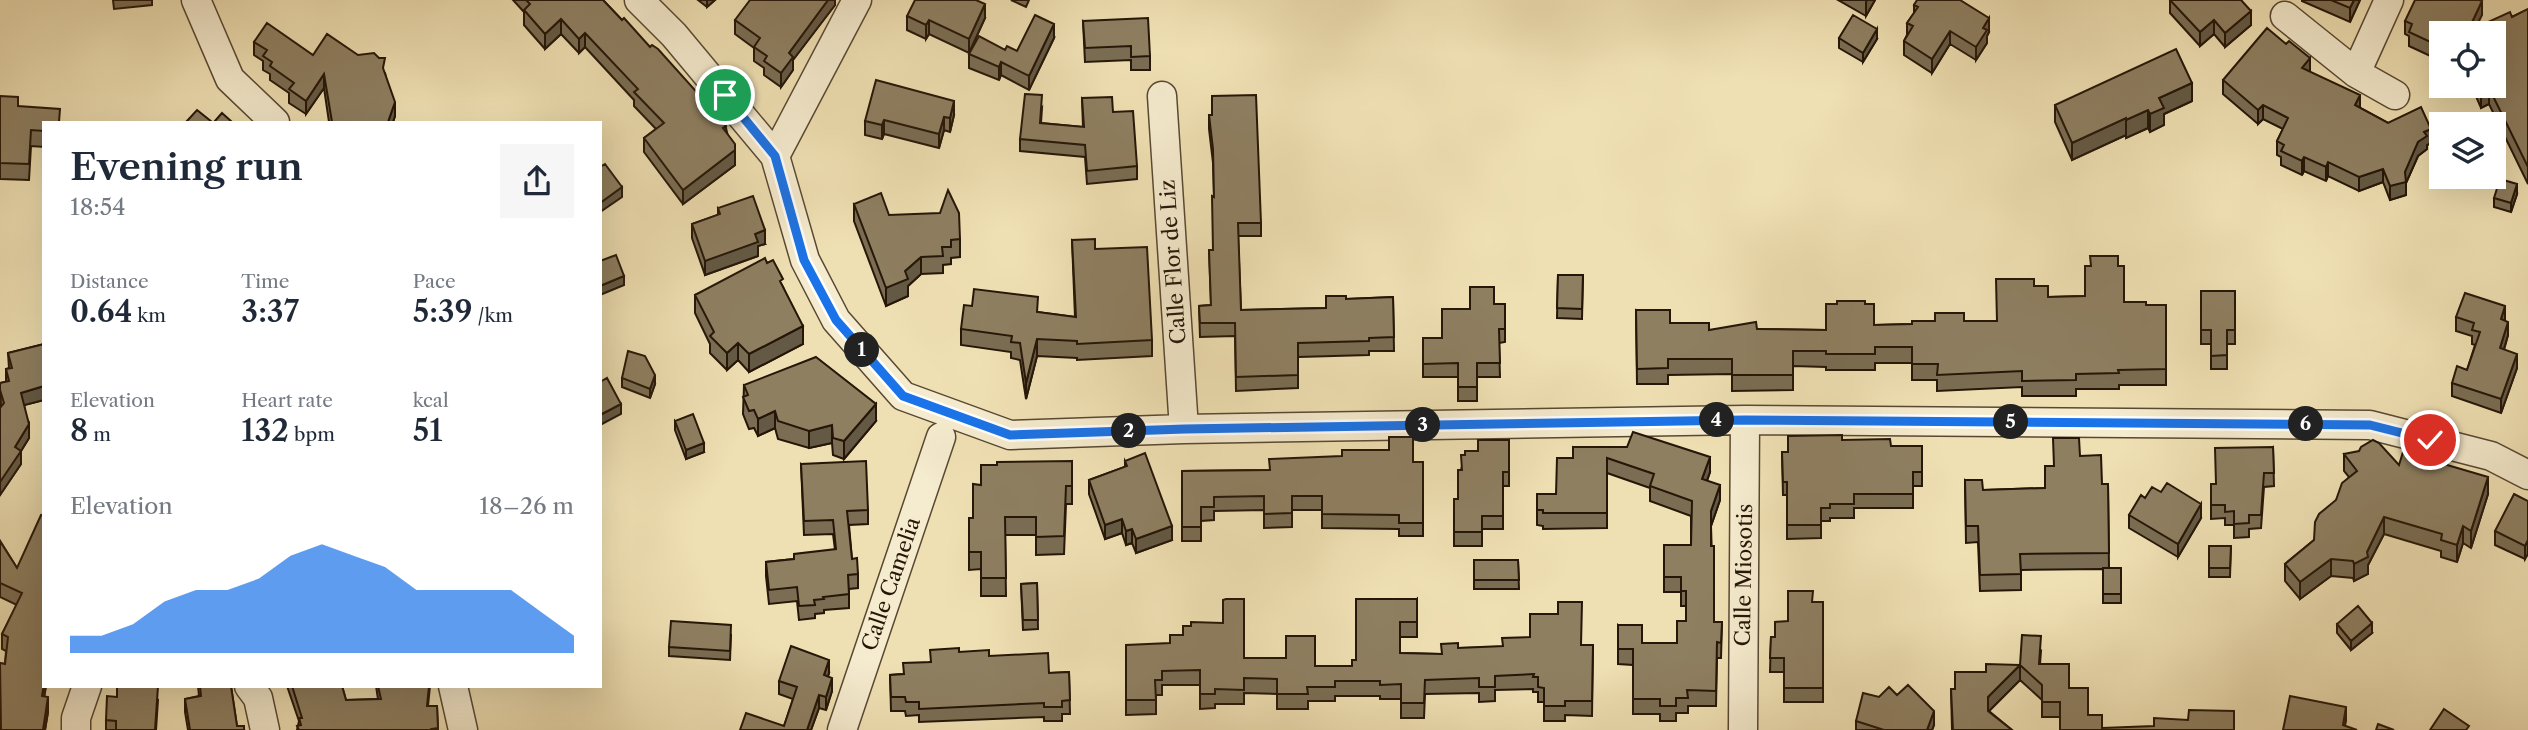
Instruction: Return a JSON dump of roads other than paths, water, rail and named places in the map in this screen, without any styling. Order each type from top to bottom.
[{"type":"street","points":[[196,0],[230,79],[274,121]]},
{"type":"street","points":[[639,0],[674,35],[775,156],[804,260],[836,320],[941,438],[1185,429],[1745,420],[2370,425],[2491,456],[2528,475]]},
{"type":"street","points":[[775,156],[858,0]]},
{"type":"street","points":[[2356,73],[2389,0]]},
{"type":"street","points":[[2285,16],[2356,73],[2395,95]]},
{"type":"street","name":"Calle Flor de Liz","points":[[1162,96],[1185,429]]},
{"type":"street","points":[[903,396],[1010,435]]},
{"type":"street","name":"Calle Miosotis","points":[[1743,730],[1745,420]]},
{"type":"street","name":"Calle Camelia","points":[[842,730],[941,438]]},
{"type":"street","points":[[76,730],[76,718],[86,688]]},
{"type":"street","points":[[250,688],[258,698],[265,730]]},
{"type":"street","points":[[453,688],[463,730]]}]
